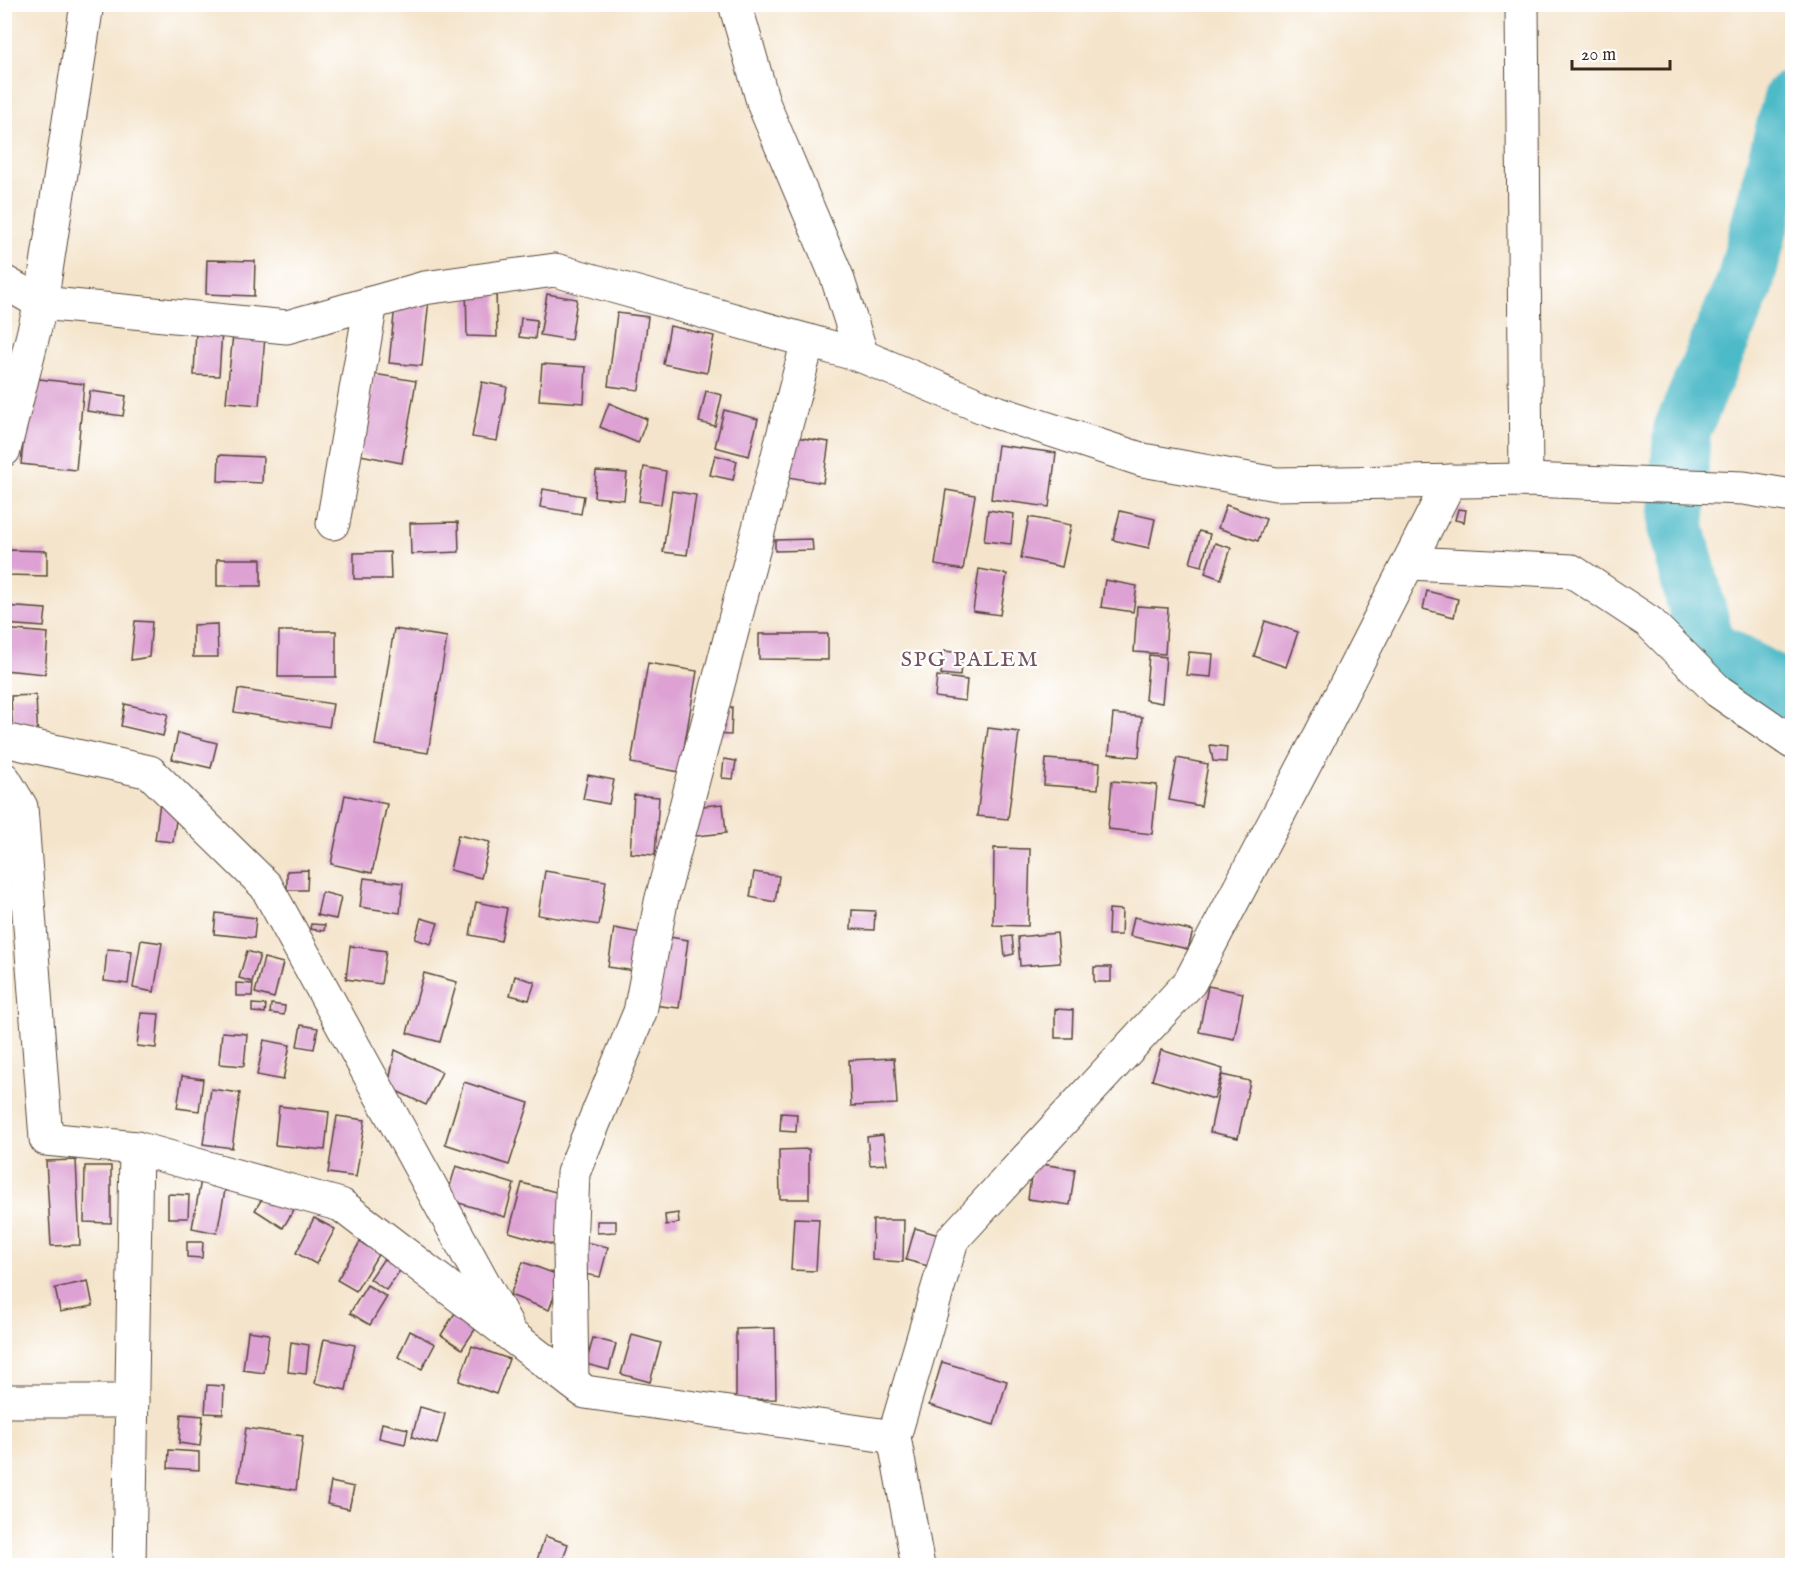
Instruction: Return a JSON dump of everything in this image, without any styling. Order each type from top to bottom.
[{"type":"street","points":[[4,450],[41,303],[87,4]]},
{"type":"street","points":[[735,4],[764,105],[837,277],[862,356]]},
{"type":"street","points":[[1522,4],[1526,480]]},
{"type":"street","points":[[4,282],[41,303],[287,327],[424,288],[555,270],[862,356],[990,410],[1143,460],[1276,484],[1526,480],[1744,488],[1792,496]]},
{"type":"street","points":[[333,523],[371,303]]},
{"type":"street","points":[[572,1382],[570,1249],[573,1173],[640,1012],[662,902],[808,341]]},
{"type":"street","points":[[918,1566],[894,1437],[951,1240],[1190,982],[1322,732],[1450,481]]},
{"type":"street","points":[[1409,563],[1572,571],[1649,622],[1718,691],[1792,742]]},
{"type":"street","points":[[4,740],[150,772],[266,886],[511,1335]]},
{"type":"street","points":[[4,779],[21,807],[46,1139],[136,1148],[341,1204],[585,1392],[894,1437]]},
{"type":"street","points":[[129,1566],[136,1148]]},
{"type":"street","points":[[4,1401],[132,1401]]},
{"type":"building","points":[[207,260],[255,261],[254,296],[206,294]]},
{"type":"building","points":[[466,286],[496,287],[497,337],[467,336]]},
{"type":"building","points":[[547,294],[577,299],[571,340],[540,335]]},
{"type":"building","points":[[396,296],[429,299],[422,366],[389,363]]},
{"type":"building","points":[[617,313],[648,317],[639,390],[608,386]]},
{"type":"building","points":[[521,318],[537,320],[535,339],[519,337]]},
{"type":"building","points":[[670,326],[714,336],[707,373],[663,364]]},
{"type":"building","points":[[196,330],[222,331],[219,376],[194,375]]},
{"type":"building","points":[[233,334],[265,337],[259,405],[226,402]]},
{"type":"building","points":[[542,364],[586,367],[584,403],[539,400]]},
{"type":"building","points":[[374,374],[416,381],[402,463],[360,455]]},
{"type":"building","points":[[30,378],[84,384],[76,470],[21,464]]},
{"type":"building","points":[[482,382],[507,387],[497,441],[472,437]]},
{"type":"building","points":[[90,391],[126,396],[123,416],[87,411]]},
{"type":"building","points":[[706,391],[722,395],[715,426],[699,422]]},
{"type":"building","points":[[609,403],[647,419],[638,443],[600,427]]},
{"type":"building","points":[[724,410],[758,419],[749,456],[715,447]]},
{"type":"building","points":[[788,436],[829,442],[823,483],[782,476]]},
{"type":"building","points":[[998,445],[1056,453],[1049,507],[991,499]]},
{"type":"building","points":[[219,455],[263,457],[262,483],[218,481]]},
{"type":"building","points":[[715,455],[737,461],[733,480],[710,475]]},
{"type":"building","points":[[644,467],[666,471],[661,504],[639,501]]},
{"type":"building","points":[[596,471],[627,473],[624,500],[594,497]]},
{"type":"building","points":[[543,489],[584,496],[581,514],[540,507]]},
{"type":"building","points":[[946,490],[975,495],[963,570],[935,565]]},
{"type":"building","points":[[672,491],[696,495],[687,555],[663,552]]},
{"type":"building","points":[[1226,505],[1266,519],[1258,541],[1218,528]]},
{"type":"building","points":[[1458,509],[1466,510],[1464,522],[1455,520]]},
{"type":"building","points":[[988,510],[1014,514],[1011,544],[984,541]]},
{"type":"building","points":[[1120,511],[1155,519],[1149,548],[1113,540]]},
{"type":"building","points":[[1029,517],[1071,525],[1062,567],[1021,558]]},
{"type":"building","points":[[458,522],[459,552],[411,554],[410,523]]},
{"type":"building","points":[[1199,531],[1210,534],[1202,566],[1190,563]]},
{"type":"building","points":[[812,539],[813,550],[775,551],[775,540]]},
{"type":"building","points":[[1215,543],[1231,548],[1221,579],[1205,573]]},
{"type":"building","points":[[8,550],[47,551],[47,576],[7,575]]},
{"type":"building","points":[[390,552],[391,579],[354,579],[354,553]]},
{"type":"building","points":[[217,559],[261,559],[261,586],[217,586]]},
{"type":"building","points":[[979,569],[1007,574],[1000,615],[973,611]]},
{"type":"building","points":[[1105,580],[1137,586],[1133,612],[1101,607]]},
{"type":"building","points":[[1427,591],[1458,599],[1454,617],[1423,609]]},
{"type":"building","points":[[4,606],[46,609],[44,627],[4,624]]},
{"type":"building","points":[[1137,606],[1168,608],[1165,654],[1134,652]]},
{"type":"building","points":[[135,621],[152,622],[149,657],[131,660]]},
{"type":"building","points":[[1265,621],[1298,632],[1286,667],[1254,656]]},
{"type":"building","points":[[217,624],[218,657],[193,657],[193,625]]},
{"type":"building","points":[[4,629],[48,633],[45,674],[4,670]]},
{"type":"building","points":[[394,629],[447,637],[428,753],[375,745]]},
{"type":"building","points":[[279,631],[336,631],[336,677],[278,677]]},
{"type":"building","points":[[759,634],[828,634],[828,660],[759,659]]},
{"type":"building","points":[[944,651],[962,653],[960,676],[941,674]]},
{"type":"building","points":[[1189,652],[1213,654],[1211,677],[1186,675]]},
{"type":"building","points":[[1149,655],[1166,657],[1162,703],[1145,700]]},
{"type":"building","points":[[648,663],[697,671],[680,772],[631,763]]},
{"type":"building","points":[[937,676],[967,680],[965,701],[935,697]]},
{"type":"building","points":[[238,689],[333,704],[329,727],[234,712]]},
{"type":"building","points":[[4,693],[8,693],[7,724],[4,724]]},
{"type":"building","points":[[36,695],[38,743],[13,744],[11,696]]},
{"type":"building","points":[[125,704],[168,714],[163,736],[121,726]]},
{"type":"building","points":[[712,706],[732,707],[731,735],[711,734]]},
{"type":"building","points":[[1113,714],[1142,717],[1139,757],[1109,754]]},
{"type":"building","points":[[988,728],[1019,732],[1008,819],[977,816]]},
{"type":"building","points":[[178,733],[217,743],[211,768],[172,759]]},
{"type":"building","points":[[1210,745],[1227,747],[1226,762],[1213,761]]},
{"type":"building","points":[[1177,758],[1208,764],[1201,806],[1169,800]]},
{"type":"building","points":[[724,759],[736,761],[733,779],[722,778]]},
{"type":"building","points":[[1046,759],[1100,763],[1098,789],[1044,785]]},
{"type":"building","points":[[588,775],[614,780],[609,804],[583,799]]},
{"type":"building","points":[[1112,781],[1157,785],[1152,834],[1108,829]]},
{"type":"building","points":[[345,795],[387,804],[372,873],[331,864]]},
{"type":"building","points":[[634,795],[659,797],[655,855],[630,853]]},
{"type":"building","points":[[160,802],[178,805],[173,842],[155,840]]},
{"type":"building","points":[[723,804],[726,833],[686,837],[683,808]]},
{"type":"building","points":[[458,835],[490,842],[481,878],[450,870]]},
{"type":"building","points":[[994,848],[1030,849],[1028,926],[993,925]]},
{"type":"building","points":[[308,870],[307,890],[287,890],[287,871]]},
{"type":"building","points":[[545,871],[606,881],[599,925],[538,915]]},
{"type":"building","points":[[754,872],[779,876],[775,902],[750,897]]},
{"type":"building","points":[[364,878],[403,883],[400,913],[360,907]]},
{"type":"building","points":[[322,892],[341,897],[336,919],[317,915]]},
{"type":"building","points":[[476,902],[507,908],[501,941],[470,935]]},
{"type":"building","points":[[1109,909],[1122,910],[1121,935],[1108,935]]},
{"type":"building","points":[[852,910],[875,911],[874,930],[851,929]]},
{"type":"building","points":[[216,913],[256,918],[254,938],[214,934]]},
{"type":"building","points":[[1134,917],[1193,931],[1188,949],[1130,936]]},
{"type":"building","points":[[421,918],[438,923],[431,944],[415,939]]},
{"type":"building","points":[[311,924],[325,925],[324,931],[310,929]]},
{"type":"building","points":[[614,928],[641,933],[635,971],[608,967]]},
{"type":"building","points":[[1057,933],[1060,963],[1020,966],[1018,937]]},
{"type":"building","points":[[662,936],[688,940],[679,1008],[652,1005]]},
{"type":"building","points":[[1012,936],[1014,954],[1005,956],[1003,937]]},
{"type":"building","points":[[141,940],[162,943],[154,992],[133,988]]},
{"type":"building","points":[[350,946],[386,951],[381,984],[346,979]]},
{"type":"building","points":[[107,949],[132,951],[128,984],[104,981]]},
{"type":"building","points":[[247,951],[260,955],[252,982],[239,978]]},
{"type":"building","points":[[264,958],[283,963],[274,998],[255,993]]},
{"type":"building","points":[[1094,967],[1111,967],[1111,982],[1094,982]]},
{"type":"building","points":[[424,973],[457,982],[440,1042],[407,1033]]},
{"type":"building","points":[[515,976],[535,982],[529,1000],[510,995]]},
{"type":"building","points":[[236,983],[253,984],[252,996],[236,996]]},
{"type":"building","points":[[1208,986],[1243,993],[1234,1039],[1199,1032]]},
{"type":"building","points":[[252,1004],[266,1005],[265,1013],[252,1012]]},
{"type":"building","points":[[271,1004],[285,1006],[284,1015],[270,1013]]},
{"type":"building","points":[[1055,1009],[1073,1010],[1072,1038],[1055,1038]]},
{"type":"building","points":[[141,1013],[159,1014],[156,1048],[137,1046]]},
{"type":"building","points":[[301,1025],[318,1028],[314,1049],[297,1046]]},
{"type":"building","points":[[222,1032],[247,1034],[244,1066],[219,1064]]},
{"type":"building","points":[[264,1040],[290,1045],[283,1080],[257,1075]]},
{"type":"building","points":[[395,1050],[442,1072],[426,1105],[388,1087]]},
{"type":"building","points":[[1161,1050],[1223,1069],[1214,1099],[1152,1080]]},
{"type":"building","points":[[894,1058],[897,1104],[851,1106],[849,1060]]},
{"type":"building","points":[[1222,1075],[1250,1081],[1238,1138],[1210,1132]]},
{"type":"building","points":[[182,1076],[203,1079],[199,1111],[177,1108]]},
{"type":"building","points":[[464,1082],[529,1103],[509,1165],[445,1144]]},
{"type":"building","points":[[211,1089],[240,1093],[232,1148],[203,1144]]},
{"type":"building","points":[[279,1106],[329,1112],[325,1150],[275,1145]]},
{"type":"building","points":[[781,1113],[797,1114],[796,1132],[780,1131]]},
{"type":"building","points":[[337,1116],[365,1120],[356,1177],[328,1173]]},
{"type":"building","points":[[883,1135],[887,1164],[870,1165],[867,1137]]},
{"type":"building","points":[[809,1149],[809,1199],[780,1199],[779,1150]]},
{"type":"building","points":[[76,1160],[80,1245],[51,1246],[46,1161]]},
{"type":"building","points":[[1033,1163],[1075,1169],[1070,1205],[1028,1199]]},
{"type":"building","points":[[85,1166],[111,1166],[111,1223],[84,1222]]},
{"type":"building","points":[[456,1166],[514,1184],[505,1217],[446,1199]]},
{"type":"building","points":[[201,1180],[226,1185],[217,1233],[192,1228]]},
{"type":"building","points":[[522,1183],[567,1195],[554,1245],[509,1232]]},
{"type":"building","points":[[268,1189],[296,1206],[283,1228],[255,1210]]},
{"type":"building","points":[[168,1194],[189,1195],[188,1218],[168,1218]]},
{"type":"building","points":[[678,1213],[679,1223],[666,1225],[665,1215]]},
{"type":"building","points":[[314,1218],[335,1229],[316,1264],[296,1253]]},
{"type":"building","points":[[794,1218],[819,1219],[816,1271],[791,1270]]},
{"type":"building","points":[[873,1220],[904,1220],[903,1262],[872,1260]]},
{"type":"building","points":[[597,1221],[616,1221],[616,1232],[597,1233]]},
{"type":"building","points":[[915,1228],[942,1236],[932,1267],[906,1260]]},
{"type":"building","points":[[187,1242],[203,1242],[202,1258],[187,1257]]},
{"type":"building","points":[[360,1242],[379,1253],[356,1291],[337,1280]]},
{"type":"building","points":[[585,1242],[608,1247],[600,1277],[578,1273]]},
{"type":"building","points":[[390,1250],[407,1261],[386,1290],[370,1279]]},
{"type":"building","points":[[523,1262],[561,1276],[549,1310],[510,1295]]},
{"type":"building","points":[[88,1281],[93,1306],[60,1312],[55,1288]]},
{"type":"building","points":[[367,1285],[387,1297],[370,1325],[350,1313]]},
{"type":"building","points":[[458,1308],[480,1322],[462,1349],[441,1335]]},
{"type":"building","points":[[775,1328],[776,1399],[736,1400],[736,1329]]},
{"type":"building","points":[[248,1331],[269,1334],[264,1373],[243,1370]]},
{"type":"building","points":[[410,1331],[435,1344],[422,1369],[398,1357]]},
{"type":"building","points":[[632,1335],[661,1343],[650,1382],[621,1374]]},
{"type":"building","points":[[593,1338],[616,1344],[609,1370],[586,1364]]},
{"type":"building","points":[[324,1339],[355,1345],[346,1390],[315,1383]]},
{"type":"building","points":[[291,1342],[309,1345],[306,1374],[288,1372]]},
{"type":"building","points":[[472,1346],[509,1359],[496,1394],[459,1381]]},
{"type":"building","points":[[942,1362],[1007,1381],[994,1425],[929,1405]]},
{"type":"building","points":[[207,1385],[224,1386],[223,1414],[205,1413]]},
{"type":"building","points":[[420,1407],[445,1414],[437,1444],[412,1437]]},
{"type":"building","points":[[181,1414],[203,1416],[200,1446],[179,1443]]},
{"type":"building","points":[[382,1423],[408,1429],[405,1444],[379,1438]]},
{"type":"building","points":[[246,1428],[303,1436],[296,1490],[238,1481]]},
{"type":"building","points":[[169,1450],[199,1452],[199,1470],[168,1468]]},
{"type":"building","points":[[331,1482],[354,1487],[349,1509],[327,1504]]},
{"type":"building","points":[[545,1536],[568,1544],[561,1566],[544,1566],[536,1563]]},
{"type":"waterway","points":[[1792,99],[1745,283],[1682,430],[1676,528],[1707,647],[1792,694]]},
{"type":"district","name":"SPG PALEM","points":[[970,660]]}]
